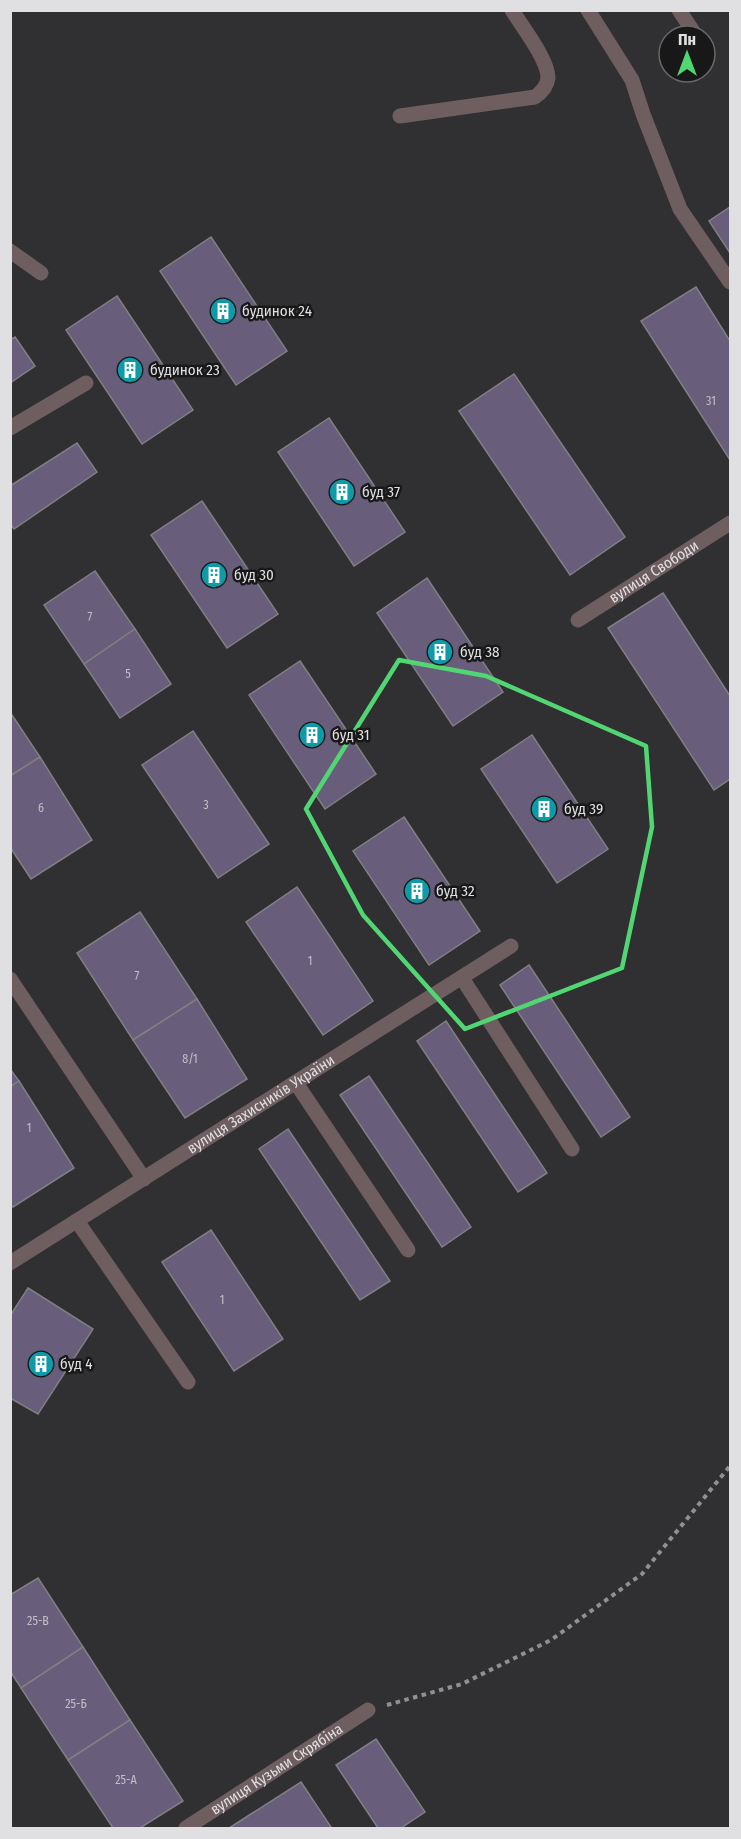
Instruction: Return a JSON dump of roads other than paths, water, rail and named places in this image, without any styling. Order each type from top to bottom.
[{"type":"street","points":[[400,116],[535,97],[544,89],[548,78],[545,63],[512,10]]},
{"type":"street","points":[[588,10],[632,80],[680,209],[730,282]]},
{"type":"street","points":[[679,10],[688,24]]},
{"type":"street","points":[[10,251],[41,273]]},
{"type":"street","points":[[10,428],[86,383]]},
{"type":"street","name":"вулиця Свободи","points":[[578,620],[730,523]]},
{"type":"street","name":"вулиця Захисників України","points":[[10,1263],[511,946]]},
{"type":"street","points":[[462,978],[572,1149]]},
{"type":"street","points":[[10,980],[144,1179]]},
{"type":"street","points":[[296,1083],[408,1250]]},
{"type":"street","points":[[77,1221],[188,1382]]},
{"type":"street","name":"вулиця Кузьми Скрябіна","points":[[186,1828],[369,1710]]},
{"type":"place","name":"будинок 24","points":[[223,311]]},
{"type":"place","name":"будинок 23","points":[[130,370]]},
{"type":"place","name":"буд 37","points":[[342,492]]},
{"type":"place","name":"буд 30","points":[[214,575]]},
{"type":"place","name":"буд 38","points":[[440,652]]},
{"type":"place","name":"буд 31","points":[[312,735]]},
{"type":"place","name":"буд 39","points":[[544,809]]},
{"type":"place","name":"буд 32","points":[[417,891]]},
{"type":"place","name":"буд 4","points":[[41,1364]]}]
